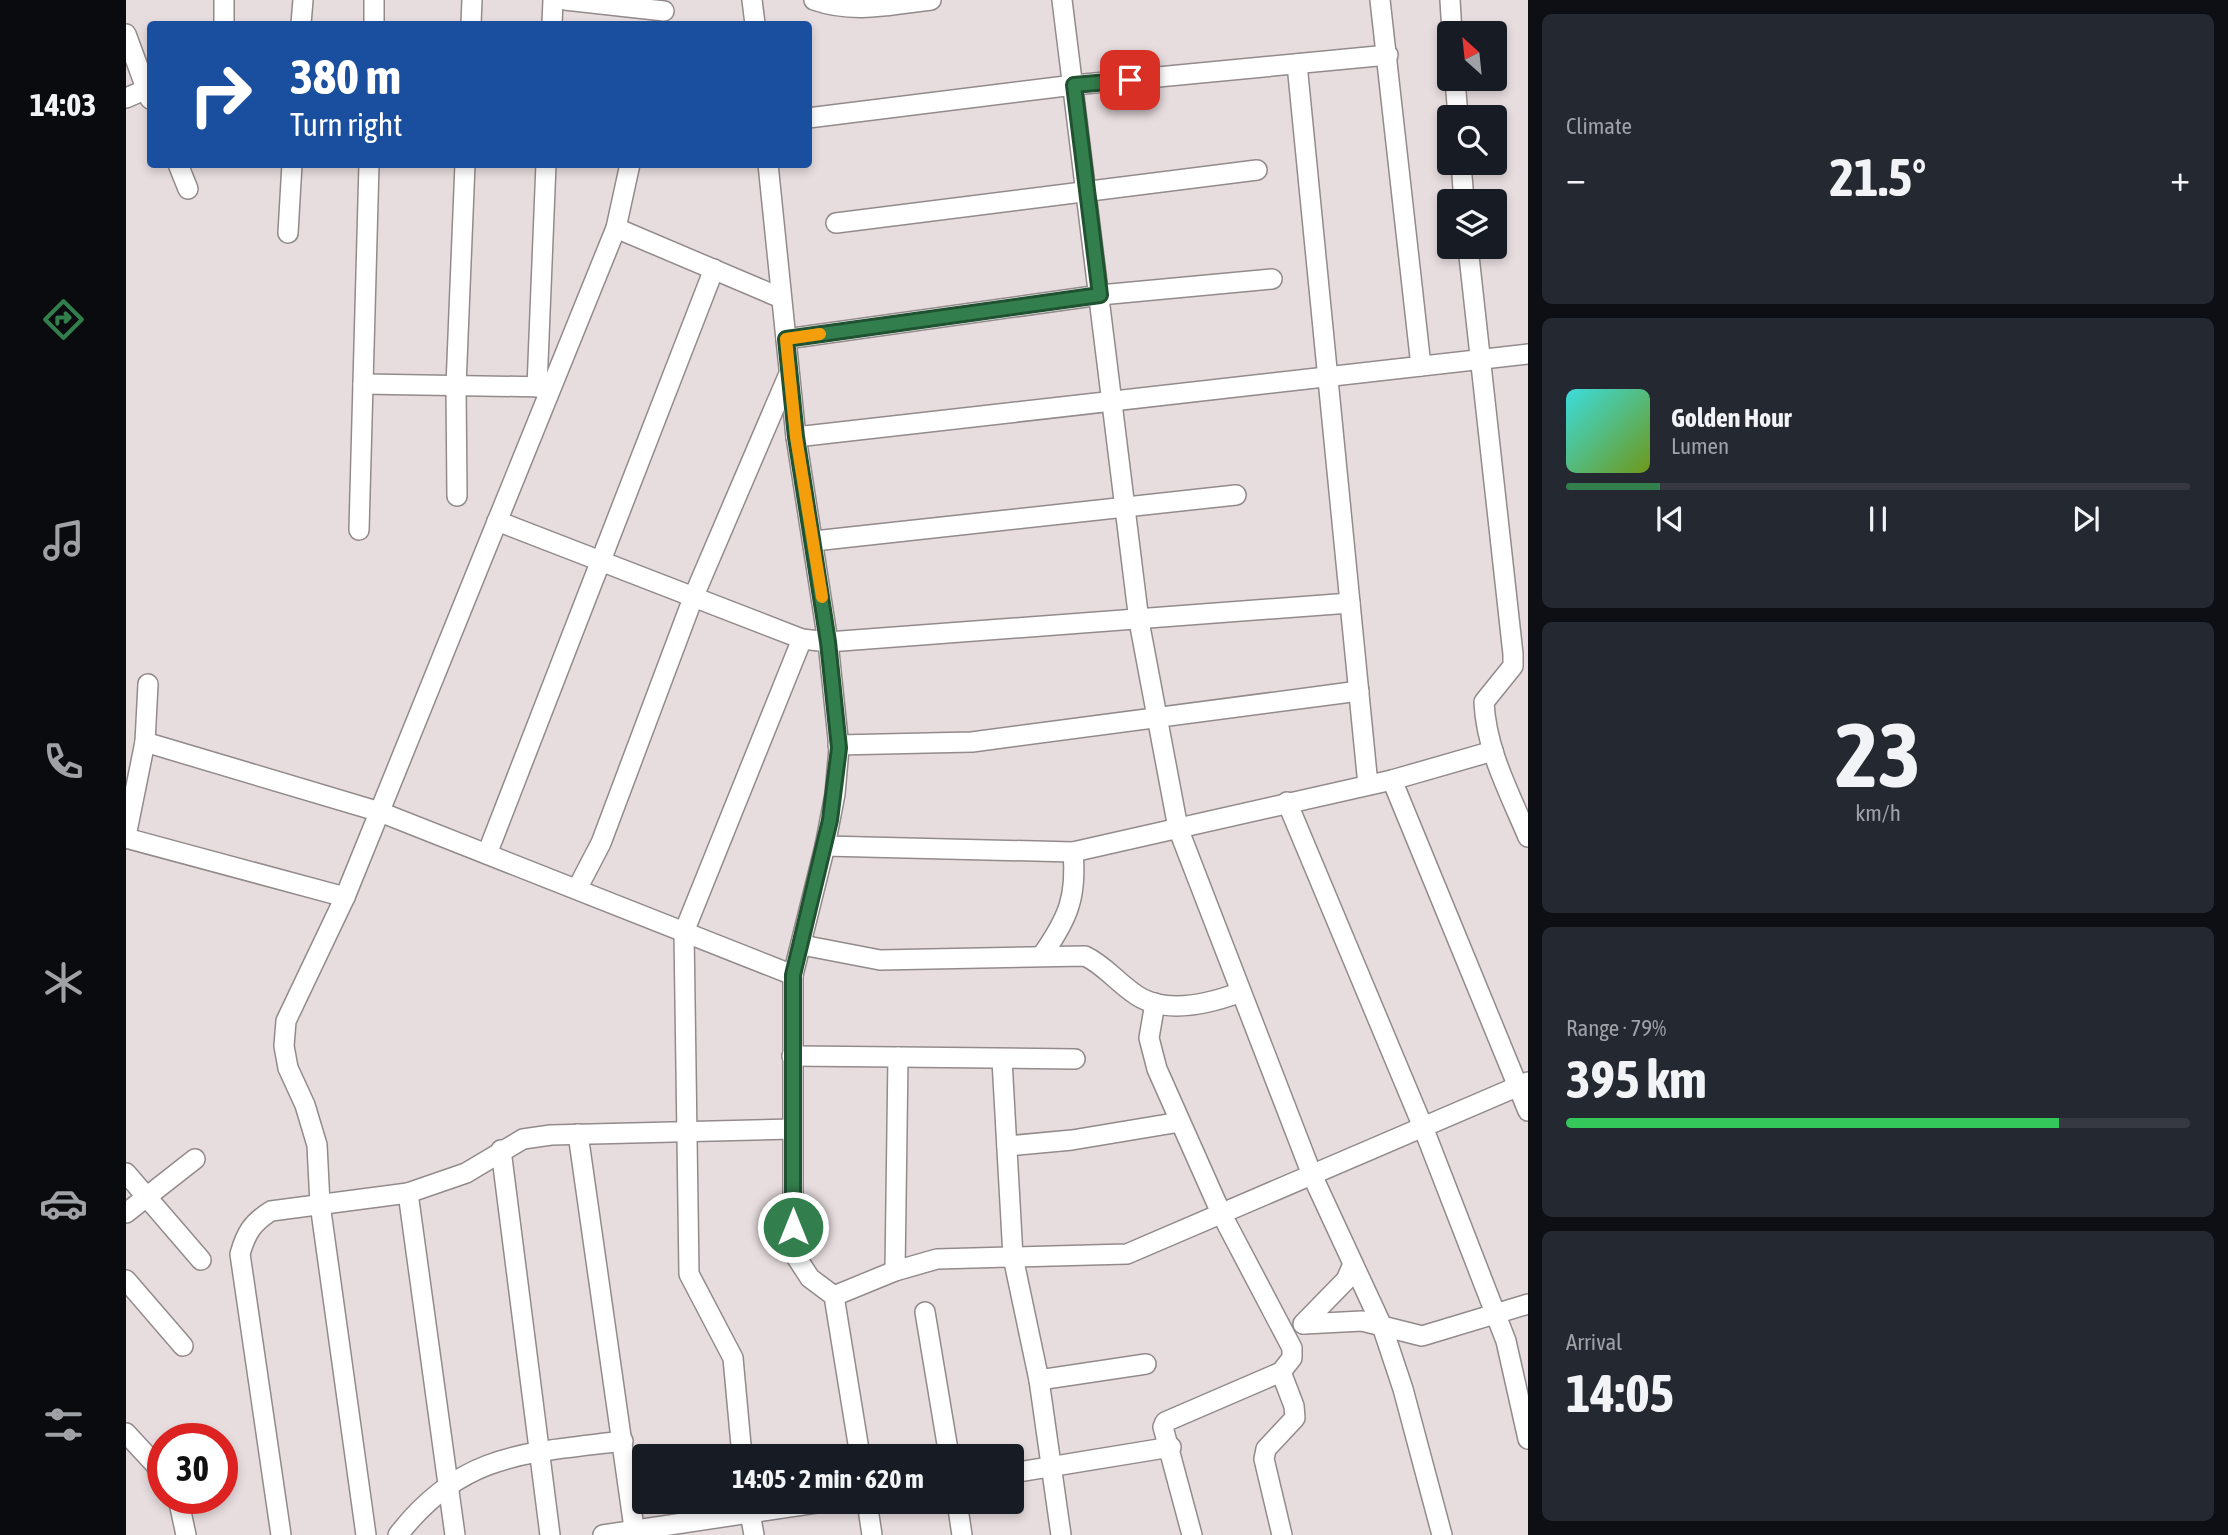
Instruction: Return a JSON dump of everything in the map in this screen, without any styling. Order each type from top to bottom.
[{"type":"street","points":[[224,0],[224,21]]},
{"type":"street","points":[[301,21],[303,0]]},
{"type":"street","points":[[374,0],[374,21]]},
{"type":"street","points":[[471,21],[472,0]]},
{"type":"street","points":[[552,0],[552,21]]},
{"type":"street","points":[[565,0],[664,12]]},
{"type":"street","points":[[752,0],[755,21]]},
{"type":"street","points":[[814,0],[838,9],[852,9],[930,0]]},
{"type":"street","points":[[1062,0],[1139,621],[1178,828],[1312,1175],[1382,1326],[1443,1535]]},
{"type":"street","points":[[1380,0],[1421,366]]},
{"type":"street","points":[[1450,0],[1451,21]]},
{"type":"street","points":[[126,34],[147,89]]},
{"type":"street","points":[[812,118],[1074,85],[1388,55]]},
{"type":"street","points":[[1297,64],[1368,785]]},
{"type":"street","points":[[126,98],[147,94]]},
{"type":"street","points":[[180,168],[188,189]]},
{"type":"street","points":[[288,233],[292,168]]},
{"type":"street","points":[[359,530],[369,168]]},
{"type":"street","points":[[457,496],[456,386],[465,168]]},
{"type":"street","points":[[544,387],[546,168]]},
{"type":"street","points":[[366,1535],[320,1204],[313,1128],[288,1068],[284,1046],[286,1021],[345,897],[498,521],[544,387],[616,228],[629,168]]},
{"type":"street","points":[[768,168],[796,437],[828,642],[838,745],[835,794],[825,846],[793,975],[793,1252],[810,1278],[834,1296],[858,1444]]},
{"type":"street","points":[[836,223],[1257,170]]},
{"type":"street","points":[[616,228],[781,298]]},
{"type":"street","points":[[1469,259],[1478,361],[1513,654],[1513,666],[1484,702],[1493,751],[1528,837]]},
{"type":"street","points":[[487,854],[714,269]]},
{"type":"street","points":[[786,339],[1100,295],[1272,279]]},
{"type":"street","points":[[796,437],[1528,354]]},
{"type":"street","points":[[578,889],[601,843],[693,598],[789,373]]},
{"type":"street","points":[[363,384],[544,387]]},
{"type":"street","points":[[814,541],[1236,495]]},
{"type":"street","points":[[498,521],[802,639],[828,642],[1139,621],[1350,603]]},
{"type":"street","points":[[741,1444],[733,1358],[688,1273],[684,932],[802,639]]},
{"type":"street","points":[[148,684],[145,742],[126,837],[345,897]]},
{"type":"street","points":[[838,745],[972,742],[1359,691]]},
{"type":"street","points":[[145,742],[380,812],[793,975]]},
{"type":"street","points":[[825,846],[1073,852],[1392,780],[1493,751]]},
{"type":"street","points":[[1392,780],[1523,1084],[1528,1111]]},
{"type":"street","points":[[1287,802],[1423,1127],[1506,1341],[1528,1439]]},
{"type":"street","points":[[1043,954],[1070,911],[1075,878],[1073,852]]},
{"type":"street","points":[[802,945],[880,960],[966,961],[1043,954],[1085,956],[1098,962],[1133,994],[1155,1003],[1209,1004],[1241,992]]},
{"type":"street","points":[[1155,1003],[1149,1038],[1157,1069],[1221,1213],[1281,1333],[1292,1348],[1292,1358],[1281,1372],[1165,1422],[1163,1427],[1171,1447],[1192,1535]]},
{"type":"street","points":[[792,1056],[1075,1059]]},
{"type":"street","points":[[895,1271],[898,1057]]},
{"type":"street","points":[[1002,1060],[1013,1256],[1039,1380],[1061,1535]]},
{"type":"street","points":[[834,1296],[895,1271],[937,1259],[1127,1254],[1523,1084]]},
{"type":"street","points":[[1007,1146],[1072,1140],[1180,1122]]},
{"type":"street","points":[[281,1535],[240,1254],[253,1223],[271,1211],[408,1193],[466,1174],[501,1150],[523,1139],[578,1134],[792,1129]]},
{"type":"street","points":[[578,1134],[634,1533]]},
{"type":"street","points":[[501,1150],[550,1535]]},
{"type":"street","points":[[126,1213],[195,1159]]},
{"type":"street","points":[[126,1173],[201,1260]]},
{"type":"street","points":[[408,1193],[455,1535]]},
{"type":"street","points":[[1304,1324],[1346,1280],[1353,1264]]},
{"type":"street","points":[[126,1280],[183,1346]]},
{"type":"street","points":[[1281,1333],[1304,1324],[1362,1321],[1422,1336],[1494,1312],[1528,1304]]},
{"type":"street","points":[[925,1312],[947,1444]]},
{"type":"street","points":[[1039,1380],[1146,1364]]},
{"type":"street","points":[[1281,1372],[1294,1406],[1295,1418],[1266,1449],[1264,1459],[1282,1535]]},
{"type":"street","points":[[126,1433],[147,1456]]},
{"type":"street","points":[[398,1535],[448,1486],[470,1471],[507,1457],[623,1441]]},
{"type":"street","points":[[1024,1471],[1171,1447]]},
{"type":"street","points":[[181,1514],[186,1535]]},
{"type":"street","points":[[603,1535],[634,1533],[718,1514]]},
{"type":"street","points":[[750,1514],[754,1535]]},
{"type":"street","points":[[869,1514],[872,1535]]},
{"type":"street","points":[[959,1514],[962,1535]]},
{"type":"slow traffic","points":[[820,334],[786,339],[796,437],[822,597]]},
{"type":"route","points":[[793,1227],[793,975],[830,820],[839,748],[828,642],[796,437],[786,339],[1100,295],[1074,85],[1130,80]]}]
